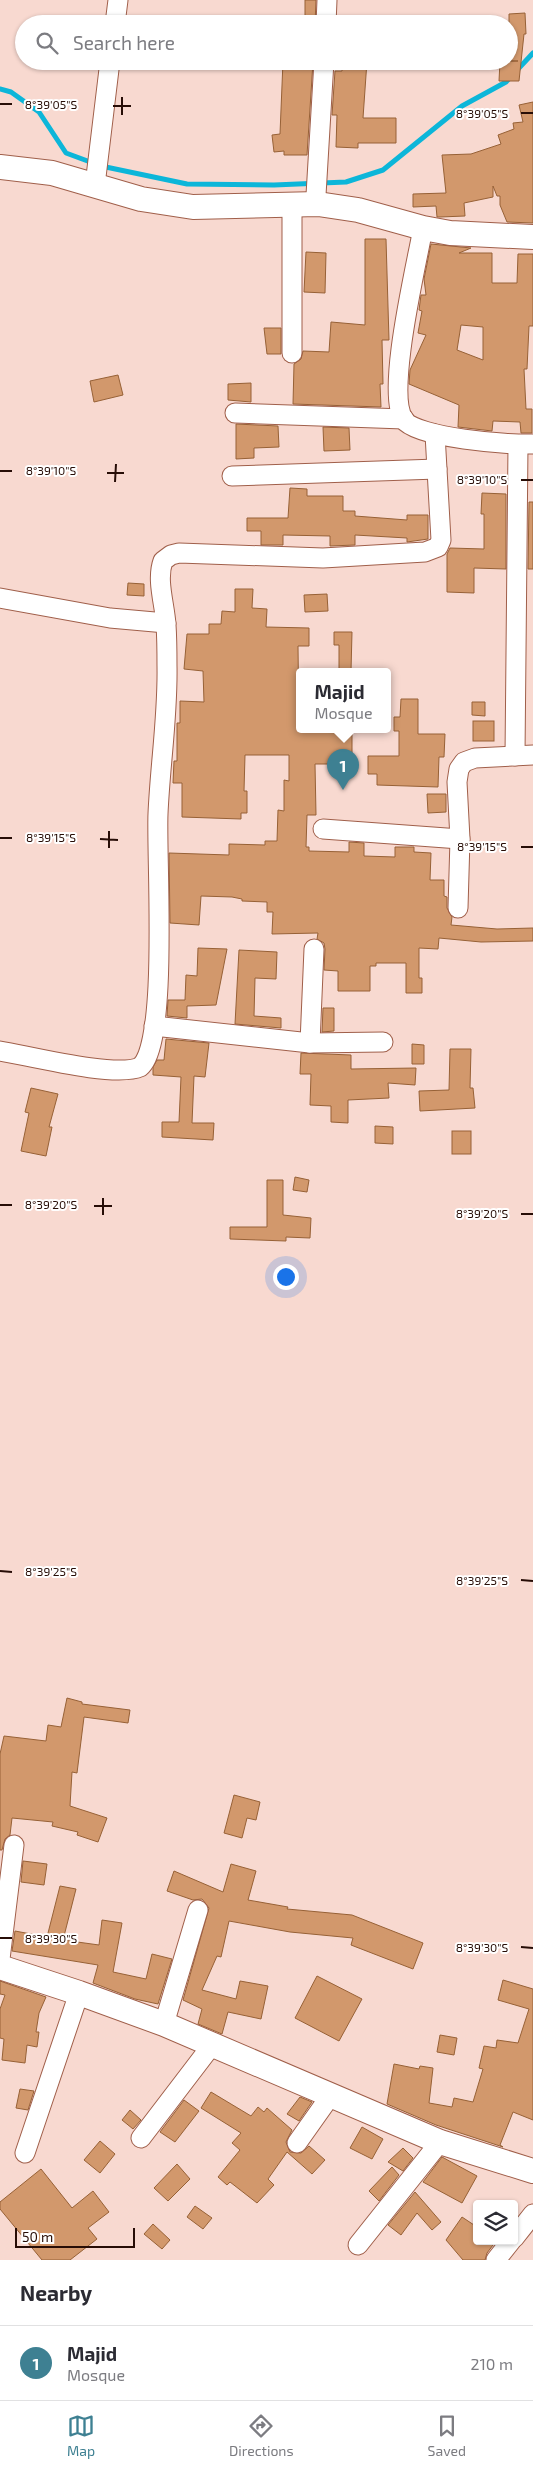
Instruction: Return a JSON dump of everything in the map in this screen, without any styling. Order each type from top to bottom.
[{"type":"street","points":[[116,15],[118,0]]},
{"type":"street","points":[[327,15],[328,0]]},
{"type":"street","points":[[96,174],[109,70]]},
{"type":"street","points":[[317,200],[324,70]]},
{"type":"street","points":[[0,167],[52,173],[96,174],[141,199],[193,207],[292,205],[317,200],[378,214],[423,228],[490,236],[533,237]]},
{"type":"street","points":[[292,205],[292,353]]},
{"type":"street","points":[[404,419],[397,395],[399,368],[423,228]]},
{"type":"street","points":[[235,413],[404,419],[416,428],[435,434],[526,444],[524,756],[475,758],[462,764],[456,782],[460,839],[458,908]]},
{"type":"street","points":[[0,1051],[102,1068],[131,1070],[140,1067],[147,1060],[152,1048],[160,944],[158,816],[166,702],[166,623],[161,567],[164,559],[175,554],[323,558],[415,554],[433,550],[439,545],[441,537],[435,434]]},
{"type":"street","points":[[232,476],[437,469]]},
{"type":"street","points":[[0,598],[110,618],[166,623]]},
{"type":"street","points":[[323,829],[460,839]]},
{"type":"street","points":[[310,1043],[314,949]]},
{"type":"street","points":[[154,1026],[310,1043],[383,1042]]},
{"type":"street","points":[[0,1959],[14,1845]]},
{"type":"street","points":[[164,2024],[198,1910]]},
{"type":"street","points":[[0,1967],[164,2024],[440,2142],[533,2171]]},
{"type":"street","points":[[25,2153],[79,1993]]},
{"type":"street","points":[[141,2138],[212,2045]]},
{"type":"street","points":[[297,2144],[331,2095]]},
{"type":"street","points":[[358,2245],[440,2142]]},
{"type":"street","points":[[518,2233],[533,2214]]},
{"type":"street","points":[[496,2260],[509,2245]]},
{"type":"building","points":[[305,0],[316,0],[315,15],[305,15]]},
{"type":"building","points":[[525,13],[526,34],[524,34],[519,81],[499,81],[500,70],[518,70],[518,15],[509,14]]},
{"type":"building","points":[[283,70],[312,70],[307,155],[284,155],[284,151],[274,152],[272,135],[280,134]]},
{"type":"building","points":[[366,70],[363,118],[396,118],[396,143],[358,143],[358,148],[336,147],[337,115],[332,115],[335,71]]},
{"type":"building","points":[[533,102],[533,223],[507,222],[500,205],[500,196],[497,196],[493,186],[493,197],[464,203],[465,216],[437,217],[436,206],[413,207],[413,194],[446,193],[442,155],[471,154],[501,144],[498,135],[514,129],[513,123],[523,122],[519,105]]},
{"type":"building","points":[[365,239],[386,239],[389,340],[382,340],[383,384],[380,384],[381,407],[293,404],[294,364],[301,359],[303,351],[329,352],[331,322],[365,325]]},
{"type":"building","points":[[431,244],[471,248],[459,253],[492,253],[492,283],[517,283],[518,254],[533,254],[533,326],[529,326],[527,369],[524,369],[526,409],[532,409],[532,433],[521,433],[520,422],[493,421],[492,431],[458,427],[459,405],[409,384],[410,370],[426,335],[418,333],[422,311],[419,310],[421,295],[426,295],[424,279]],"holes":[[[461,325],[483,327],[483,360],[457,350]]]},
{"type":"building","points":[[306,252],[326,253],[325,293],[304,292]]},
{"type":"building","points":[[264,328],[281,328],[281,354],[267,354]]},
{"type":"building","points":[[118,375],[123,395],[94,402],[90,381]]},
{"type":"building","points":[[251,383],[251,402],[228,400],[228,384]]},
{"type":"building","points":[[236,424],[278,426],[279,447],[254,448],[254,458],[236,459]]},
{"type":"building","points":[[323,427],[349,428],[350,450],[324,451]]},
{"type":"building","points":[[290,488],[307,489],[307,496],[343,496],[343,511],[355,511],[355,516],[407,520],[407,515],[428,515],[428,539],[407,542],[407,538],[355,535],[355,545],[330,546],[330,536],[283,535],[283,545],[261,545],[261,531],[247,531],[247,518],[288,518]]},
{"type":"building","points":[[482,493],[506,494],[506,569],[474,568],[474,593],[447,592],[447,554],[450,548],[484,549],[484,514],[481,514]]},
{"type":"building","points":[[529,502],[533,502],[533,569],[528,569]]},
{"type":"building","points":[[128,583],[144,584],[144,596],[127,595]]},
{"type":"building","points":[[235,589],[253,589],[252,608],[267,609],[266,627],[309,628],[309,646],[298,646],[296,733],[352,733],[352,764],[315,764],[316,815],[307,815],[306,847],[309,847],[309,851],[349,852],[349,842],[364,843],[364,856],[395,857],[395,847],[414,847],[414,852],[431,853],[430,880],[444,880],[444,896],[447,897],[447,908],[452,917],[451,925],[497,929],[533,928],[533,941],[481,942],[439,938],[438,949],[419,948],[419,978],[422,978],[422,993],[406,993],[406,963],[376,963],[376,966],[370,966],[370,991],[338,991],[338,971],[324,970],[325,949],[324,943],[317,939],[318,933],[272,934],[273,912],[267,912],[267,902],[242,901],[242,899],[232,897],[201,896],[199,925],[170,923],[169,853],[229,855],[229,844],[265,845],[265,841],[277,841],[278,810],[284,811],[284,780],[289,781],[289,755],[245,755],[244,791],[247,791],[247,813],[241,813],[241,819],[182,817],[182,783],[173,783],[174,761],[177,761],[177,723],[180,723],[180,701],[204,702],[203,671],[184,669],[187,634],[209,634],[209,624],[221,624],[222,611],[235,612]]},
{"type":"building","points":[[327,594],[328,611],[305,612],[304,595]]},
{"type":"building","points":[[334,632],[352,632],[351,668],[339,668],[339,645],[334,645]]},
{"type":"building","points":[[401,699],[418,699],[418,734],[445,734],[444,757],[439,757],[438,787],[377,785],[377,774],[368,774],[368,756],[399,756],[399,731],[394,731],[394,717],[400,717]]},
{"type":"building","points":[[472,702],[485,702],[485,716],[472,715]]},
{"type":"building","points":[[473,721],[494,721],[494,741],[473,741]]},
{"type":"building","points":[[427,794],[446,794],[446,812],[428,813]]},
{"type":"building","points":[[198,948],[227,949],[216,1005],[187,1006],[187,1018],[167,1016],[168,1000],[185,1000],[186,975],[197,976]]},
{"type":"building","points":[[239,950],[277,952],[276,979],[255,978],[254,1016],[281,1018],[281,1028],[235,1024]]},
{"type":"building","points":[[323,1008],[334,1008],[334,1031],[322,1032]]},
{"type":"building","points":[[166,1039],[209,1043],[205,1077],[194,1076],[192,1123],[214,1123],[213,1140],[162,1137],[162,1122],[179,1122],[181,1077],[153,1075],[153,1067],[157,1060],[164,1060]]},
{"type":"building","points":[[412,1044],[424,1045],[424,1064],[412,1064]]},
{"type":"building","points":[[450,1049],[471,1049],[470,1088],[473,1088],[475,1108],[420,1111],[419,1091],[449,1090]]},
{"type":"building","points":[[301,1053],[351,1055],[351,1069],[416,1068],[415,1085],[388,1083],[389,1098],[348,1100],[348,1123],[331,1122],[331,1106],[310,1105],[311,1074],[300,1074]]},
{"type":"building","points":[[31,1088],[58,1094],[49,1127],[52,1127],[46,1156],[21,1151],[29,1113],[25,1112]]},
{"type":"building","points":[[375,1126],[393,1127],[393,1144],[375,1143]]},
{"type":"building","points":[[452,1131],[471,1131],[471,1154],[452,1154]]},
{"type":"building","points":[[295,1177],[309,1180],[307,1192],[293,1190]]},
{"type":"building","points":[[267,1180],[283,1180],[283,1215],[311,1218],[310,1238],[286,1237],[286,1241],[230,1239],[230,1227],[267,1227]]},
{"type":"building","points":[[67,1698],[82,1702],[82,1704],[130,1710],[128,1723],[84,1717],[77,1773],[72,1772],[70,1806],[107,1818],[98,1842],[77,1835],[78,1832],[52,1826],[53,1822],[12,1818],[10,1835],[5,1839],[2,1850],[0,1850],[0,1754],[4,1736],[46,1741],[48,1725],[61,1727]]},
{"type":"building","points":[[234,1795],[260,1802],[256,1820],[247,1818],[242,1838],[224,1833]]},
{"type":"building","points":[[23,1861],[47,1864],[44,1885],[21,1882]]},
{"type":"building","points":[[231,1864],[256,1871],[248,1900],[288,1907],[287,1909],[352,1915],[423,1943],[413,1969],[351,1945],[353,1938],[290,1932],[229,1921],[221,1957],[217,1956],[202,1990],[236,1999],[240,1981],[268,1986],[261,2019],[228,2012],[222,2034],[198,2024],[202,2009],[183,2000],[209,1908],[202,1899],[193,1900],[167,1891],[174,1871],[223,1892]]},
{"type":"building","points":[[60,1886],[76,1889],[63,1940],[99,1945],[102,1920],[122,1923],[113,1972],[146,1979],[152,1954],[172,1959],[158,2004],[135,1999],[93,1983],[98,1965],[12,1951],[15,1931],[47,1937]]},
{"type":"building","points":[[317,1976],[362,1999],[339,2041],[295,2018]]},
{"type":"building","points":[[503,1980],[533,1989],[533,2120],[513,2112],[500,2145],[503,2147],[436,2125],[387,2104],[394,2064],[419,2069],[420,2066],[433,2068],[429,2103],[452,2107],[454,2098],[473,2102],[483,2069],[479,2068],[484,2046],[496,2048],[497,2040],[518,2043],[529,2009],[498,2000]]},
{"type":"building","points":[[0,1981],[46,1997],[39,2013],[36,2032],[39,2032],[37,2047],[27,2045],[25,2063],[2,2060],[4,2039],[0,2038],[0,2009],[5,1995],[0,1994]]},
{"type":"building","points":[[440,2035],[457,2038],[454,2055],[437,2052]]},
{"type":"building","points":[[20,2089],[34,2091],[28,2110],[16,2108]]},
{"type":"building","points":[[211,2092],[251,2116],[258,2107],[264,2112],[267,2108],[292,2130],[286,2142],[290,2152],[301,2153],[309,2146],[325,2160],[312,2174],[287,2152],[268,2179],[274,2185],[257,2203],[230,2182],[227,2185],[218,2177],[240,2150],[232,2143],[241,2133],[201,2108]]},
{"type":"building","points":[[300,2097],[312,2102],[299,2121],[287,2114]]},
{"type":"building","points":[[184,2100],[199,2111],[175,2142],[160,2132]]},
{"type":"building","points":[[130,2110],[141,2120],[133,2129],[122,2120]]},
{"type":"building","points":[[362,2127],[383,2139],[372,2159],[350,2148]]},
{"type":"building","points":[[100,2141],[115,2154],[100,2173],[84,2160]]},
{"type":"building","points":[[403,2148],[413,2158],[403,2171],[388,2162]]},
{"type":"building","points":[[442,2157],[477,2176],[462,2203],[423,2182]]},
{"type":"building","points":[[177,2164],[190,2179],[168,2201],[154,2188]]},
{"type":"building","points":[[392,2167],[399,2175],[379,2201],[369,2191]]},
{"type":"building","points":[[41,2169],[72,2208],[93,2191],[109,2212],[88,2228],[97,2239],[70,2260],[42,2260],[0,2209],[0,2202]]},
{"type":"building","points":[[415,2192],[441,2222],[432,2230],[417,2213],[401,2235],[388,2225]]},
{"type":"building","points":[[195,2206],[212,2218],[203,2229],[187,2217]]},
{"type":"building","points":[[462,2217],[473,2224],[473,2245],[493,2245],[487,2253],[485,2260],[463,2260],[446,2240]]},
{"type":"building","points":[[153,2224],[170,2240],[162,2249],[144,2234]]},
{"type":"waterway","points":[[518,69],[533,53]]},
{"type":"waterway","points":[[101,166],[187,184],[274,185],[346,182],[383,170],[462,106],[506,82],[517,70]]},
{"type":"waterway","points":[[0,89],[11,92],[39,112],[66,153],[93,163]]},
{"type":"place","name":"Majid","points":[[343,790]]}]
